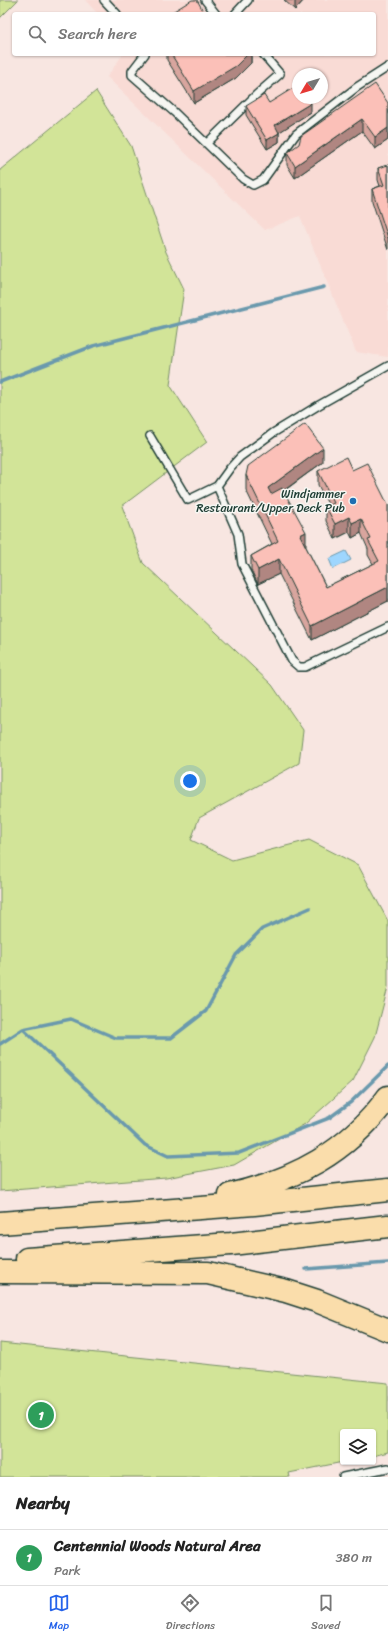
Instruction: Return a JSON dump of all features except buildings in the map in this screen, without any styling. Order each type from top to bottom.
[{"type":"highway","points":[[167,1210],[253,1190],[276,1182],[302,1170],[329,1155],[353,1136],[374,1116],[388,1096]]},
{"type":"highway","points":[[0,1223],[296,1200],[388,1190]]},
{"type":"highway","points":[[0,1261],[230,1244],[388,1226]]},
{"type":"highway","points":[[0,1272],[208,1273],[286,1291],[317,1301],[388,1330]]},
{"type":"lane","points":[[104,0],[115,12]]},
{"type":"lane","points":[[205,0],[214,12]]},
{"type":"lane","points":[[237,12],[248,0]]},
{"type":"lane","points":[[143,56],[132,71],[132,75],[207,143],[248,183],[253,185],[263,180],[296,134],[351,92],[388,67]]},
{"type":"lane","points":[[207,143],[250,100],[280,74],[266,56]]},
{"type":"lane","points":[[150,436],[188,500],[217,486],[240,457],[273,434],[319,404],[388,366]]},
{"type":"lane","points":[[217,486],[238,534],[242,564],[292,661],[299,667],[305,667],[388,627]]},
{"type":"lane","points":[[344,1477],[388,1468]]},
{"type":"shaded area","points":[[85,0],[388,0],[388,357],[356,352],[300,216],[265,230],[107,77],[122,56],[376,56],[376,12],[96,12]]},
{"type":"green space","points":[[0,0],[18,0],[0,18]]},
{"type":"green space","points":[[96,91],[131,146],[166,252],[184,289],[170,385],[207,442],[122,506],[143,563],[272,685],[303,730],[299,763],[199,818],[191,840],[232,860],[309,840],[358,865],[388,921],[388,987],[375,1037],[353,1081],[305,1124],[234,1165],[166,1178],[0,1191],[0,170]]},
{"type":"green space","points":[[0,1343],[388,1383],[388,1452],[376,1455],[376,1429],[340,1429],[340,1463],[289,1473],[290,1477],[0,1477]]},
{"type":"water","points":[[346,551],[351,560],[333,569],[329,559]]},
{"type":"waterway","points":[[0,382],[93,346],[324,287]]},
{"type":"waterway","points":[[0,1044],[23,1029],[71,1019],[116,1038],[171,1038],[206,1011],[236,955],[262,929],[310,908]]},
{"type":"waterway","points":[[23,1029],[145,1145],[168,1156],[239,1153],[329,1118],[351,1102],[388,1066]]},
{"type":"waterway","points":[[306,1269],[388,1263]]},
{"type":"place","name":"Windjammer Restaurant/Upper Deck Pub","points":[[353,501]]},
{"type":"place","name":"Centennial Woods Natural Area","points":[[41,1415]]}]
